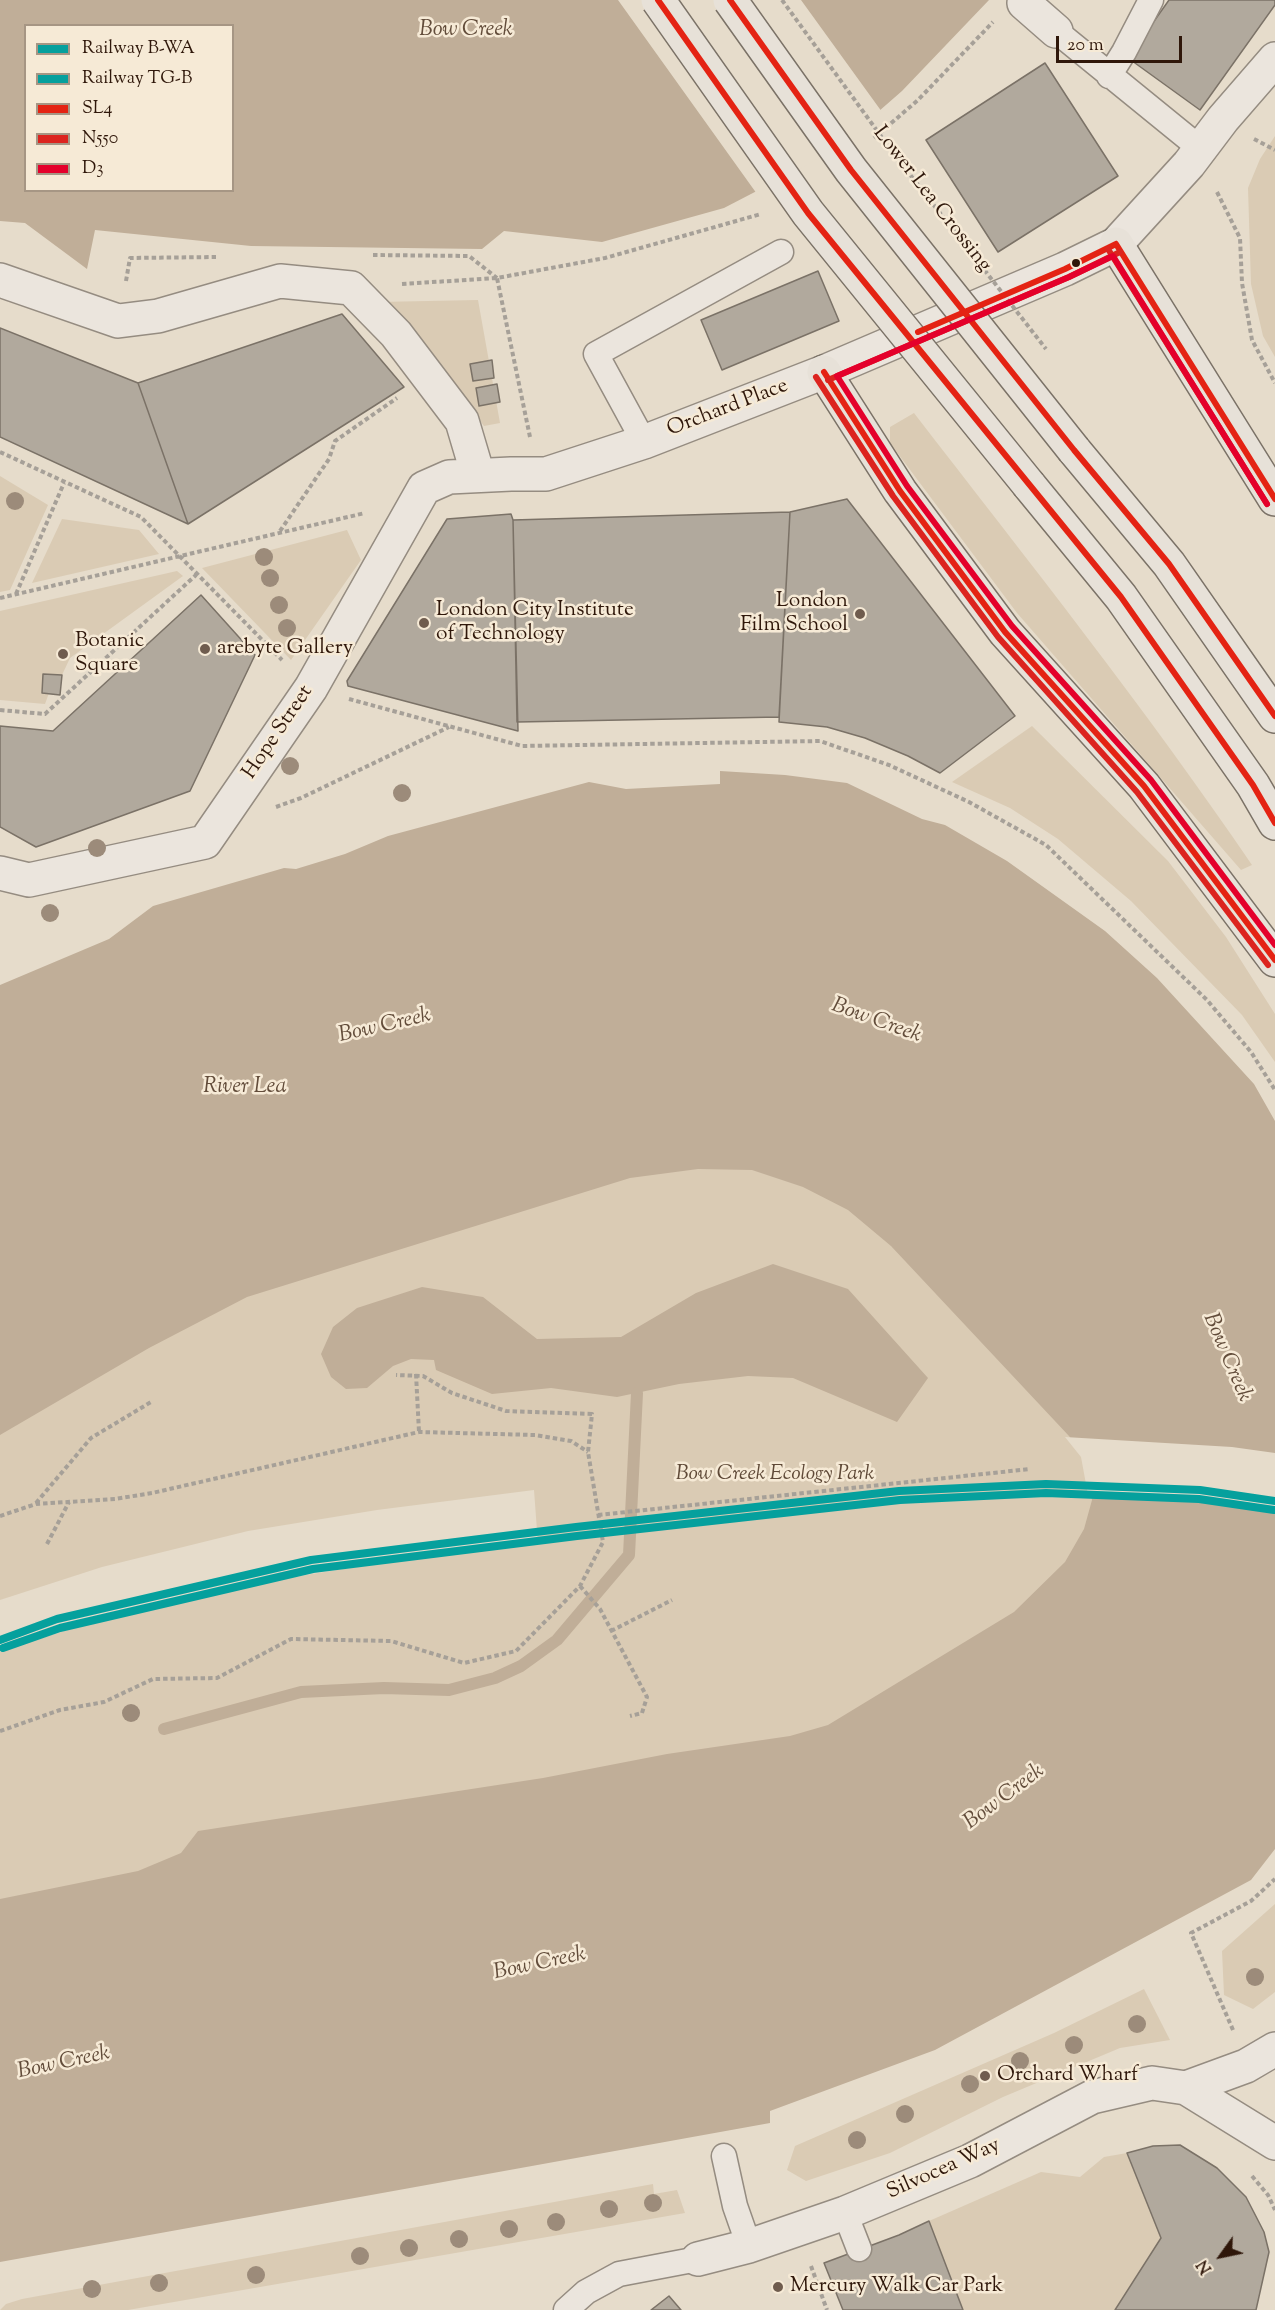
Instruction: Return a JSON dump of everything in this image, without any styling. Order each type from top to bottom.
[{"type":"highway","points":[[658,0],[808,213],[1121,597],[1253,785],[1275,824]]},
{"type":"highway","name":"Lower Lea Crossing","points":[[730,0],[851,170],[1074,450],[1169,564],[1275,716]]},
{"type":"highway","points":[[1116,244],[1275,499]]},
{"type":"highway","points":[[824,372],[900,491],[1005,632],[1144,786],[1275,960]]},
{"type":"street","points":[[1024,3],[1056,31]]},
{"type":"street","name":"Orchard Place","points":[[478,475],[546,474],[644,442],[824,372],[1065,269],[1116,244],[1195,156],[1275,58]]},
{"type":"street","points":[[0,279],[118,321],[158,316],[280,281],[351,288],[396,334],[462,421],[478,475]]},
{"type":"street","name":"Hope Street","points":[[0,873],[29,880],[205,842],[311,688],[424,488],[449,477],[478,475]]},
{"type":"street","name":"Silvocea Way","points":[[1186,2088],[1246,2066],[1275,2049]]},
{"type":"street","name":"Silvocea Way","points":[[698,2259],[749,2246],[845,2213],[970,2161],[1092,2097],[1152,2083],[1186,2088],[1275,2143]]},
{"type":"lane","points":[[1109,76],[1151,0]]},
{"type":"lane","points":[[1056,31],[1109,76],[1195,156]]},
{"type":"lane","points":[[644,442],[596,354],[782,252]]},
{"type":"lane","points":[[724,2156],[735,2206],[749,2246]]},
{"type":"lane","points":[[845,2213],[859,2249]]},
{"type":"lane","points":[[566,2310],[586,2292],[619,2274],[698,2259]]},
{"type":"path","name":"Lower Lea Crossing","points":[[782,0],[894,154],[1050,353]]},
{"type":"path","points":[[873,139],[918,100],[997,19],[1024,3]]},
{"type":"path","points":[[1195,156],[1218,194],[1240,238],[1242,283],[1252,340],[1275,383]]},
{"type":"path","points":[[351,288],[497,278],[605,258],[763,213]]},
{"type":"path","points":[[497,278],[532,446]]},
{"type":"path","points":[[280,532],[329,459],[335,441],[366,420]]},
{"type":"path","points":[[0,452],[141,517],[196,575],[311,688],[522,746],[820,741],[889,765],[969,802],[1046,845],[1207,1000],[1251,1052],[1275,1090]]},
{"type":"path","points":[[15,595],[64,483]]},
{"type":"path","points":[[0,598],[334,521],[418,499]]},
{"type":"path","points":[[0,710],[45,714],[196,575]]},
{"type":"path","points":[[267,811],[301,798],[451,727]]},
{"type":"path","points":[[416,1374],[419,1432]]},
{"type":"path","points":[[0,1731],[60,1710],[104,1702],[153,1679],[217,1678],[291,1639],[391,1641],[464,1663],[516,1651],[580,1586],[603,1542],[588,1452],[592,1414],[506,1411],[452,1393],[423,1376],[396,1375]]},
{"type":"path","points":[[36,1504],[91,1438],[151,1402]]},
{"type":"path","points":[[0,1516],[36,1504],[115,1499],[152,1493],[419,1432],[535,1435],[571,1441],[588,1452]]},
{"type":"path","points":[[598,1515],[1030,1469]]},
{"type":"path","points":[[47,1544],[69,1502]]},
{"type":"path","points":[[580,1586],[600,1610],[647,1697],[642,1713],[630,1716]]},
{"type":"path","points":[[611,1631],[672,1600]]},
{"type":"path","points":[[1237,2039],[1191,1933],[1251,1902],[1275,1879]]},
{"type":"path","points":[[807,2256],[827,2310]]},
{"type":"green space","points":[[1275,136],[1275,357],[1263,336],[1251,284],[1248,188],[1260,159]]},
{"type":"green space","points":[[478,300],[500,423],[484,426],[437,364],[378,302]]},
{"type":"green space","points":[[914,413],[1129,693],[1252,865],[1241,870],[1017,613],[890,443],[890,427]]},
{"type":"green space","points":[[0,476],[48,505],[10,590],[0,592]]},
{"type":"green space","points":[[62,519],[139,530],[159,554],[32,583]]},
{"type":"green space","points":[[347,530],[361,560],[291,660],[202,568]]},
{"type":"green space","points":[[177,571],[183,576],[70,658],[62,675],[43,674],[42,693],[49,693],[45,704],[0,700],[0,611]]},
{"type":"green space","points":[[1032,726],[1168,861],[1226,937],[1275,1014],[1275,1062],[1242,1015],[1131,901],[1058,839],[1010,808],[952,782]]},
{"type":"green space","name":"Bow Creek Ecology Park","points":[[802,1100],[1169,1358],[1012,1721],[0,1960],[0,1652],[101,1620],[238,1588],[339,1570],[538,1544],[534,1490],[377,1510],[248,1531],[102,1567],[0,1600],[0,1326]]},
{"type":"green space","points":[[1275,1904],[1275,1992],[1253,2009],[1224,1995],[1222,1951]]},
{"type":"green space","points":[[1144,1989],[1170,2040],[1120,2048],[1003,2097],[890,2153],[806,2181],[787,2170],[795,2146],[1054,2033]]},
{"type":"green space","points":[[1127,2153],[1161,2238],[1115,2310],[963,2310],[929,2221],[1041,2172],[1080,2177],[1104,2157]]},
{"type":"green space","points":[[653,2184],[654,2194],[677,2190],[685,2213],[128,2310],[0,2310],[6,2304],[22,2299]]},
{"type":"water","name":"Bow Creek","points":[[0,0],[989,0],[902,91],[847,139],[776,181],[724,208],[602,242],[504,231],[482,249],[251,246],[95,230],[87,269],[25,223],[0,221]]},
{"type":"water","name":"River Lea","points":[[720,771],[785,775],[847,783],[922,819],[945,825],[1007,861],[1105,931],[1157,978],[1254,1084],[1275,1121],[1275,1849],[1251,1880],[935,2050],[770,2111],[770,2123],[0,2262],[0,1899],[138,1871],[181,1853],[198,1831],[543,1778],[667,1754],[790,1736],[828,1725],[1014,1612],[1065,1562],[1084,1529],[1092,1500],[1084,1456],[1069,1436],[891,1246],[848,1210],[803,1187],[752,1170],[698,1169],[630,1178],[247,1297],[149,1348],[0,1435],[0,985],[109,939],[153,906],[284,868],[296,869],[345,854],[388,836],[589,782],[626,789],[720,784]]},
{"type":"water","points":[[773,1264],[848,1289],[928,1378],[897,1422],[793,1378],[748,1376],[679,1384],[617,1397],[551,1388],[492,1394],[436,1370],[434,1360],[411,1359],[393,1366],[367,1388],[346,1389],[331,1377],[321,1354],[333,1327],[357,1308],[422,1287],[483,1297],[537,1339],[621,1337],[696,1293]]},
{"type":"pier","points":[[618,0],[801,0],[882,112],[848,141],[757,194]]},
{"type":"pier","points":[[1065,1437],[1232,1447],[1275,1453],[1275,1511],[1204,1502],[1088,1495],[1081,1457]]},
{"type":"building","points":[[1169,0],[1275,0],[1275,5],[1200,110],[1128,58]]},
{"type":"building","points":[[1045,63],[1118,176],[998,252],[926,140]]},
{"type":"building","points":[[818,271],[839,321],[722,370],[701,320]]},
{"type":"building","points":[[342,314],[404,387],[188,524],[138,383]]},
{"type":"building","points":[[0,328],[138,383],[188,524],[0,437]]},
{"type":"building","points":[[492,360],[494,378],[473,381],[470,364]]},
{"type":"building","points":[[497,384],[500,402],[479,406],[476,388]]},
{"type":"building","name":"London Film School","points":[[847,499],[1015,716],[940,773],[908,756],[865,738],[827,727],[779,722],[790,512]]},
{"type":"building","points":[[790,512],[779,717],[517,722],[513,520]]},
{"type":"building","points":[[511,514],[513,520],[518,731],[348,686],[347,681],[447,519]]},
{"type":"building","points":[[201,595],[255,655],[190,791],[36,847],[0,827],[0,726],[53,731]]},
{"type":"building","points":[[43,674],[62,675],[60,695],[42,693]]},
{"type":"building","points":[[1180,2145],[1217,2168],[1246,2197],[1264,2232],[1269,2252],[1256,2310],[1115,2310],[1161,2238],[1127,2153],[1153,2146]]},
{"type":"building","points":[[929,2221],[963,2310],[843,2310],[824,2263],[899,2235]]},
{"type":"building","points":[[669,2296],[681,2310],[651,2310]]},
{"type":"waterway","points":[[164,1729],[301,1692],[384,1688],[449,1690],[495,1678],[521,1666],[557,1640],[629,1555],[637,1393]]},
{"type":"rail line","name":"B-WA","points":[[0,1640],[57,1619],[311,1560],[576,1527],[899,1491],[1046,1484],[1200,1490],[1275,1501]]},
{"type":"rail line","name":"TG-B","points":[[3,1648],[60,1628],[313,1569],[577,1536],[900,1500],[1046,1493],[1199,1499],[1274,1510]]},
{"type":"transit line","name":"SL4","points":[[658,0],[808,213],[1121,597],[1253,785],[1275,823]]},
{"type":"transit line","name":"SL4","points":[[730,0],[851,170],[1074,450],[1169,564],[1275,716]]},
{"type":"transit line","name":"SL4","points":[[1116,244],[1275,499]]},
{"type":"transit line","name":"SL4","points":[[918,332],[1065,269],[1116,244]]},
{"type":"transit line","name":"N550","points":[[1108,249],[1267,504]]},
{"type":"transit line","name":"N550","points":[[828,380],[1069,277],[1120,252]]},
{"type":"transit line","name":"D3","points":[[1267,504],[1113,256],[837,376],[907,486],[1012,626],[1151,780],[1275,945]]},
{"type":"transit line","name":"SL4","points":[[824,372],[900,491],[1005,632],[1144,786],[1275,960]]},
{"type":"transit line","name":"N550","points":[[816,377],[893,496],[998,637],[1137,792],[1268,965]]},
{"type":"place","name":"London Film School","points":[[860,614]]},
{"type":"place","name":"London City Institute of Technology","points":[[424,623]]},
{"type":"place","name":"arebyte Gallery","points":[[205,649]]},
{"type":"place","name":"Botanic Square","points":[[63,654]]},
{"type":"place","name":"Orchard Wharf","points":[[985,2076]]},
{"type":"place","name":"Mercury Walk Car Park","points":[[778,2287]]}]
